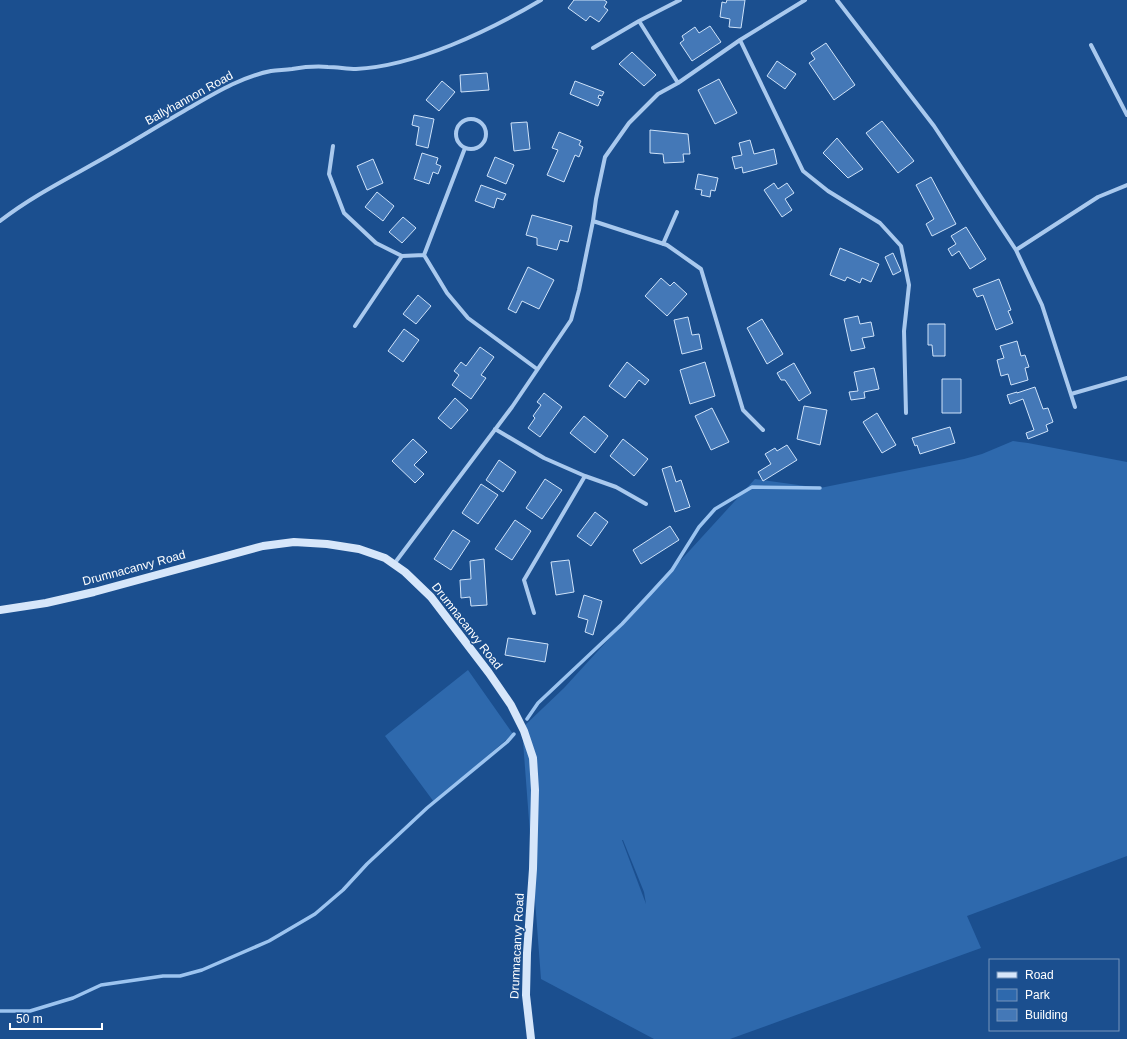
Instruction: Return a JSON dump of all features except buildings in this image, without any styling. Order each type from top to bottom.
[{"type":"main road","name":"Drumnacanvy Road","points":[[0,610],[46,603],[94,592],[243,551],[263,546],[294,542],[328,544],[359,549],[386,558],[405,572],[431,597],[489,673],[511,705],[524,731],[533,758],[535,790],[533,869],[527,953],[526,995],[531,1039]]},
{"type":"street","name":"Ballyhannon Road","points":[[0,221],[16,208],[38,194],[115,152],[222,89],[247,78],[272,71],[327,67],[354,69],[382,66],[410,59],[467,38],[494,26],[541,0]]},
{"type":"street","points":[[593,48],[639,21],[680,0]]},
{"type":"street","points":[[394,564],[512,407],[571,320],[579,290],[605,157],[629,123],[658,94],[678,83],[740,40],[805,0]]},
{"type":"street","points":[[837,0],[934,126],[1016,250],[1042,305],[1075,407]]},
{"type":"street","points":[[639,21],[678,83]]},
{"type":"street","points":[[740,40],[803,171],[828,190],[880,223],[901,246],[909,285],[904,331],[906,413]]},
{"type":"street","points":[[1091,45],[1127,115]]},
{"type":"street","points":[[467,119],[478,120],[485,126],[487,131],[485,140],[482,145],[474,149],[465,148],[457,140],[456,135],[459,125],[467,119]]},
{"type":"street","points":[[333,146],[329,174],[344,213],[376,244],[402,256],[424,255]]},
{"type":"street","points":[[424,255],[465,148]]},
{"type":"street","points":[[1016,250],[1098,197],[1127,185]]},
{"type":"street","points":[[663,244],[677,212]]},
{"type":"street","points":[[593,221],[663,244],[702,269],[743,410],[762,430]]},
{"type":"street","points":[[424,255],[447,292],[468,318],[537,369]]},
{"type":"street","points":[[355,326],[402,256]]},
{"type":"street","points":[[1071,394],[1127,378]]},
{"type":"street","points":[[495,429],[544,458],[585,476],[616,487],[646,504]]},
{"type":"street","points":[[534,613],[524,580],[585,476]]},
{"type":"green space","points":[[1013,441],[1127,462],[1127,856],[967,916],[981,948],[730,1039],[654,1039],[541,979],[522,728],[564,688],[755,479],[820,488],[982,454]],"holes":[[[622,840],[644,892],[646,904]]]},
{"type":"green space","points":[[468,670],[513,734],[434,802],[385,736]]},
{"type":"waterway","points":[[527,719],[538,703],[622,624],[672,570],[699,527],[715,509],[752,487],[820,488]]},
{"type":"waterway","points":[[0,1011],[30,1011],[73,998],[101,985],[163,976],[180,976],[202,970],[269,941],[315,914],[343,890],[367,864],[427,808],[507,742],[514,734]]}]
